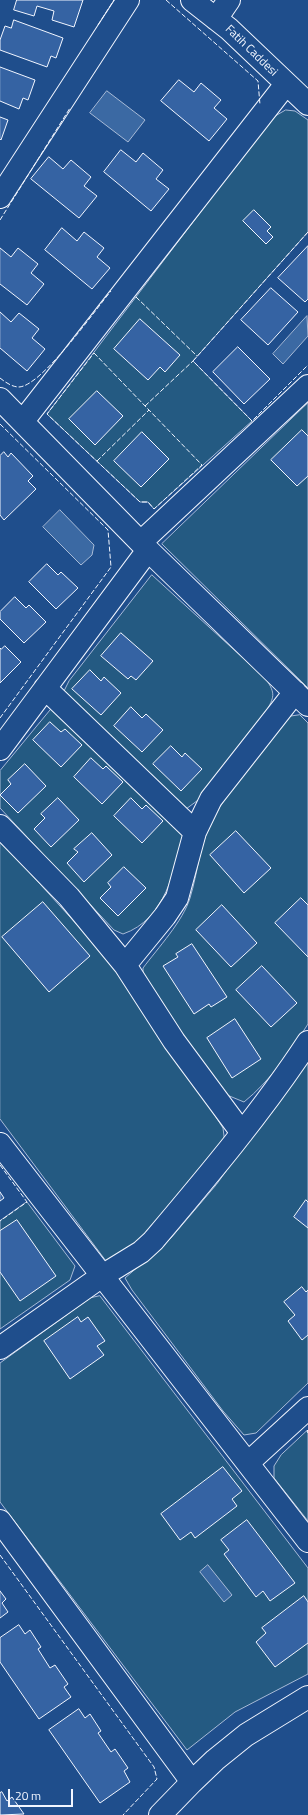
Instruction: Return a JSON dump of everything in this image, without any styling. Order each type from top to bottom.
[{"type":"street","points":[[0,197],[128,0]]},
{"type":"street","name":"Fatih Caddesi","points":[[192,0],[216,19],[308,104]]},
{"type":"street","points":[[216,19],[229,0]]},
{"type":"street","points":[[23,421],[286,84]]},
{"type":"street","points":[[0,749],[46,688],[145,546],[308,386]]},
{"type":"street","points":[[0,399],[145,546],[301,699],[215,794],[195,832],[177,898],[172,908],[125,965]]},
{"type":"street","points":[[46,688],[195,832]]},
{"type":"street","points":[[0,826],[69,897],[125,965],[179,1048],[242,1133]]},
{"type":"street","points":[[0,1348],[102,1276],[129,1261],[153,1241],[242,1133],[308,1042]]},
{"type":"street","points":[[0,1144],[249,1462],[308,1541]]},
{"type":"street","points":[[249,1462],[308,1408]]},
{"type":"street","points":[[0,1521],[192,1782]]},
{"type":"street","points":[[160,1815],[215,1760],[246,1735],[308,1697]]},
{"type":"shaded area","points":[[107,91],[145,120],[128,142],[90,113]]},
{"type":"shaded area","points":[[286,110],[295,111],[308,120],[308,232],[193,361],[252,421],[154,509],[148,502],[140,502],[47,414],[272,118]]},
{"type":"shaded area","points":[[307,316],[308,336],[283,364],[273,354]]},
{"type":"shaded area","points":[[308,403],[308,688],[162,544]]},
{"type":"shaded area","points":[[60,510],[94,545],[92,555],[81,565],[43,527]]},
{"type":"shaded area","points":[[152,575],[266,679],[273,692],[271,703],[266,712],[209,792],[186,809],[64,691],[69,681]]},
{"type":"shaded area","points":[[53,707],[185,831],[172,877],[159,905],[138,927],[123,934],[114,930],[0,808],[0,771]]},
{"type":"shaded area","points":[[300,715],[308,723],[308,1024],[287,1055],[271,1075],[244,1102],[227,1095],[210,1077],[143,978],[143,968],[170,934],[187,907],[204,840],[212,821],[228,794],[286,717]]},
{"type":"shaded area","points":[[0,840],[130,983],[223,1128],[225,1144],[136,1245],[106,1261],[0,1119]]},
{"type":"shaded area","points":[[308,1058],[308,1383],[256,1433],[244,1435],[223,1411],[132,1290],[125,1278],[171,1238],[216,1185]]},
{"type":"shaded area","points":[[27,1202],[75,1266],[70,1280],[0,1329],[0,1221]]},
{"type":"shaded area","points":[[100,1296],[308,1568],[308,1674],[235,1712],[187,1750],[0,1502],[0,1363],[90,1298]]},
{"type":"shaded area","points":[[307,1431],[308,1521],[274,1478],[274,1466],[281,1455]]},
{"type":"shaded area","points":[[208,1565],[232,1595],[224,1602],[200,1572]]},
{"type":"building","points":[[17,0],[83,0],[74,27],[52,20],[54,11],[37,6],[34,16],[14,10]]},
{"type":"building","points":[[14,20],[63,38],[56,58],[51,56],[47,67],[0,50],[0,40],[5,26],[11,28]]},
{"type":"building","points":[[0,67],[35,80],[28,100],[23,98],[19,109],[0,101]]},
{"type":"building","points":[[179,80],[194,92],[201,83],[221,100],[214,108],[227,119],[209,141],[161,101]]},
{"type":"building","points":[[0,117],[8,120],[1,140],[0,139]]},
{"type":"building","points":[[121,150],[136,162],[143,153],[163,170],[156,179],[169,189],[151,211],[104,172]]},
{"type":"building","points":[[49,157],[63,169],[71,160],[91,177],[84,186],[97,196],[79,218],[31,179]]},
{"type":"building","points":[[254,210],[271,227],[267,231],[273,237],[266,244],[243,221]]},
{"type":"building","points":[[62,228],[77,241],[84,232],[104,248],[97,257],[110,268],[92,289],[45,250]]},
{"type":"building","points":[[308,246],[308,299],[305,302],[278,278]]},
{"type":"building","points":[[0,248],[11,257],[18,248],[38,264],[31,273],[44,284],[27,305],[0,284]]},
{"type":"building","points":[[271,288],[298,312],[268,345],[241,320]]},
{"type":"building","points":[[0,312],[11,322],[19,313],[39,329],[32,338],[45,349],[27,371],[0,348]]},
{"type":"building","points":[[140,319],[180,355],[165,372],[160,367],[148,380],[114,349]]},
{"type":"building","points":[[238,347],[270,379],[244,404],[213,372]]},
{"type":"building","points":[[97,391],[123,416],[95,445],[69,419]]},
{"type":"building","points":[[302,430],[308,436],[308,476],[297,486],[271,460]]},
{"type":"building","points":[[142,432],[169,459],[141,487],[114,461]]},
{"type":"building","points":[[4,452],[8,457],[11,453],[33,476],[28,481],[36,489],[4,520],[0,515],[0,456]]},
{"type":"building","points":[[47,564],[58,575],[61,572],[78,588],[56,609],[29,582]]},
{"type":"building","points":[[15,597],[26,608],[29,605],[46,622],[24,643],[0,619],[0,612]]},
{"type":"building","points":[[121,633],[153,661],[136,680],[131,676],[128,679],[101,656]]},
{"type":"building","points":[[5,646],[21,662],[0,683],[0,648],[1,649]]},
{"type":"building","points":[[90,670],[101,681],[104,677],[121,693],[101,715],[72,689]]},
{"type":"building","points":[[131,707],[142,718],[146,714],[163,730],[142,752],[114,726]]},
{"type":"building","points":[[50,722],[61,732],[65,729],[82,745],[61,767],[33,740]]},
{"type":"building","points":[[171,746],[182,757],[185,753],[202,769],[181,791],[153,764]]},
{"type":"building","points":[[91,758],[103,769],[106,766],[123,782],[102,804],[74,777]]},
{"type":"building","points":[[25,764],[46,786],[18,813],[0,795],[11,784],[8,780]]},
{"type":"building","points":[[58,798],[79,820],[51,847],[34,829],[45,818],[41,814]]},
{"type":"building","points":[[131,798],[142,809],[146,805],[163,821],[142,843],[114,816]]},
{"type":"building","points":[[236,831],[271,868],[244,893],[210,855]]},
{"type":"building","points":[[92,833],[112,855],[84,882],[67,863],[78,852],[74,849]]},
{"type":"building","points":[[124,867],[146,888],[118,916],[100,898],[111,887],[108,883]]},
{"type":"building","points":[[301,898],[308,905],[308,957],[275,923]]},
{"type":"building","points":[[43,902],[90,956],[49,992],[2,937]]},
{"type":"building","points":[[222,905],[257,943],[231,967],[196,930]]},
{"type":"building","points":[[192,944],[227,997],[211,1007],[209,1004],[194,1014],[163,966],[178,957],[176,954]]},
{"type":"building","points":[[262,966],[297,1003],[271,1027],[236,990]]},
{"type":"building","points":[[235,1019],[261,1059],[232,1078],[207,1038]]},
{"type":"building","points":[[0,1192],[4,1198],[0,1201]]},
{"type":"building","points":[[306,1200],[308,1202],[308,1228],[294,1217]]},
{"type":"building","points":[[17,1220],[56,1276],[20,1301],[0,1272],[0,1231]]},
{"type":"building","points":[[302,1287],[306,1292],[308,1290],[308,1335],[302,1340],[288,1321],[295,1315],[284,1302]]},
{"type":"building","points":[[78,1317],[81,1322],[88,1317],[105,1341],[97,1346],[104,1355],[70,1379],[44,1341]]},
{"type":"building","points":[[223,1467],[242,1491],[232,1499],[237,1506],[195,1538],[191,1532],[180,1540],[161,1514]]},
{"type":"building","points":[[247,1520],[295,1583],[270,1601],[263,1591],[256,1597],[224,1554],[229,1550],[221,1540]]},
{"type":"building","points":[[0,1591],[6,1599],[2,1603],[8,1612],[0,1618]]},
{"type":"building","points":[[304,1596],[308,1602],[308,1643],[275,1667],[256,1642],[266,1633],[262,1628]]},
{"type":"building","points":[[19,1625],[25,1634],[30,1630],[41,1647],[38,1649],[50,1668],[55,1665],[68,1684],[64,1687],[71,1697],[39,1719],[0,1662],[0,1638]]},
{"type":"building","points":[[79,1709],[85,1718],[90,1714],[101,1731],[98,1733],[111,1752],[115,1749],[128,1768],[124,1771],[130,1782],[100,1803],[49,1730]]},
{"type":"building","points":[[2,1792],[7,1801],[12,1797],[24,1814],[0,1815],[0,1793]]},
{"type":"fence","points":[[98,25],[114,0]]},
{"type":"fence","points":[[166,0],[258,81],[260,105]]},
{"type":"fence","points":[[0,220],[70,108]]},
{"type":"fence","points":[[308,232],[193,361],[252,421],[308,365]]},
{"type":"fence","points":[[0,378],[6,383],[19,387],[29,383],[41,374],[68,346],[111,291]]},
{"type":"fence","points":[[136,297],[197,356]]},
{"type":"fence","points":[[94,353],[202,465],[154,509],[148,502],[140,502],[47,414],[94,353]]},
{"type":"fence","points":[[145,406],[193,361]]},
{"type":"fence","points":[[97,461],[149,410]]},
{"type":"fence","points":[[0,424],[108,530],[111,567],[0,718]]},
{"type":"fence","points":[[0,1165],[27,1202],[0,1221]]},
{"type":"fence","points":[[0,1555],[154,1767],[157,1779],[123,1815]]}]
